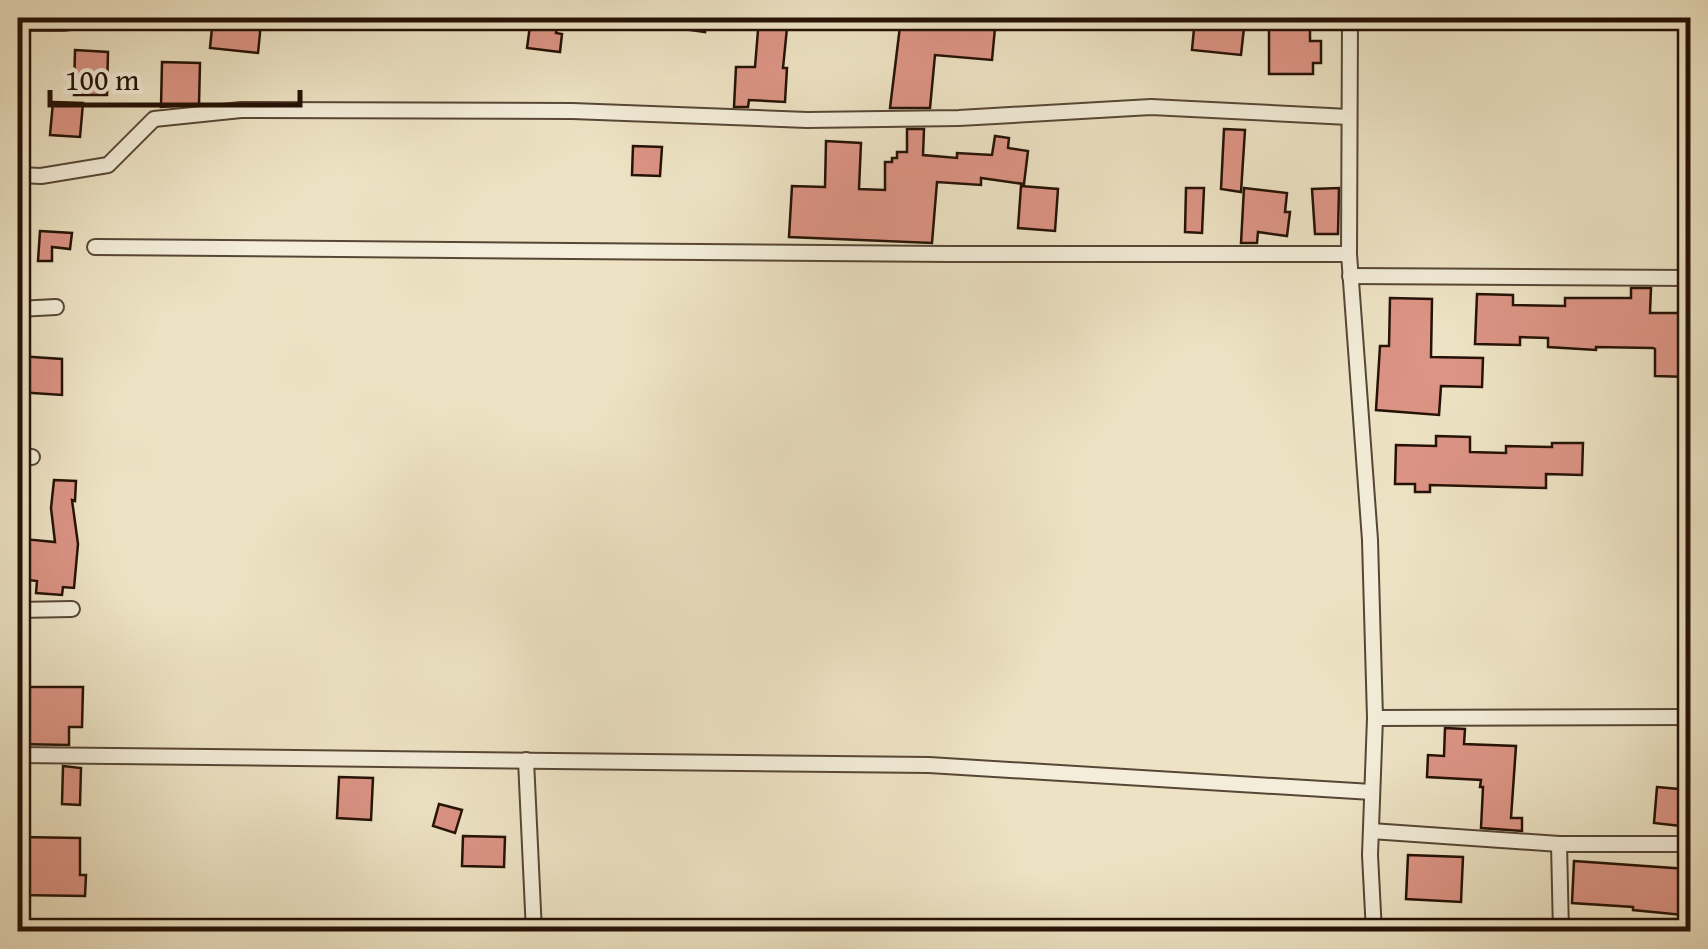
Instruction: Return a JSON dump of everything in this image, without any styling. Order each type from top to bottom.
[{"type":"street","points":[[18,23],[63,24],[102,18]]},
{"type":"street","points":[[1350,18],[1349,254],[1370,540],[1375,718],[1370,831],[1374,932]]},
{"type":"street","points":[[18,175],[42,176],[108,165],[154,120],[241,110],[572,110],[807,120],[959,118],[1152,107],[1349,117]]},
{"type":"street","points":[[95,247],[1349,254]]},
{"type":"street","points":[[1350,276],[1690,278]]},
{"type":"street","points":[[18,308],[56,307]]},
{"type":"street","points":[[18,610],[72,608]]},
{"type":"street","points":[[1375,718],[1690,717]]},
{"type":"street","points":[[18,755],[929,765],[1372,792]]},
{"type":"street","points":[[526,760],[534,932]]},
{"type":"street","points":[[1370,831],[1559,844],[1690,844]]},
{"type":"street","points":[[1559,844],[1561,932]]},
{"type":"building","points":[[213,18],[250,18],[249,22],[261,23],[258,53],[210,48]]},
{"type":"building","points":[[531,18],[558,18],[556,33],[562,34],[560,52],[527,48]]},
{"type":"building","points":[[685,18],[706,18],[705,32],[683,29]]},
{"type":"building","points":[[759,18],[788,18],[783,68],[787,68],[785,102],[749,100],[748,107],[734,107],[736,67],[755,67]]},
{"type":"building","points":[[901,18],[995,28],[992,60],[935,55],[930,108],[890,108]]},
{"type":"building","points":[[1195,18],[1245,19],[1241,55],[1192,50]]},
{"type":"building","points":[[1269,26],[1310,27],[1310,41],[1321,41],[1321,63],[1313,63],[1313,74],[1269,74]]},
{"type":"building","points":[[75,50],[108,52],[107,95],[74,95]]},
{"type":"building","points":[[162,62],[200,63],[199,104],[161,107]]},
{"type":"building","points":[[53,102],[83,103],[80,137],[50,135]]},
{"type":"building","points":[[907,129],[924,129],[923,155],[957,158],[957,153],[992,155],[995,136],[1009,138],[1008,148],[1028,151],[1024,184],[981,178],[981,185],[937,182],[932,243],[789,237],[792,186],[825,187],[826,141],[861,143],[859,189],[885,190],[885,162],[897,158],[897,152],[907,152]]},
{"type":"building","points":[[1224,129],[1245,130],[1241,192],[1221,189]]},
{"type":"building","points":[[633,146],[662,147],[660,176],[632,175]]},
{"type":"building","points":[[1021,186],[1058,189],[1055,231],[1018,228]]},
{"type":"building","points":[[1186,188],[1204,188],[1202,233],[1185,232]]},
{"type":"building","points":[[1244,188],[1287,193],[1287,236],[1258,232],[1257,243],[1241,243]]},
{"type":"building","points":[[1339,188],[1338,234],[1315,234],[1312,189]]},
{"type":"building","points":[[40,231],[72,233],[70,249],[52,247],[52,261],[38,261]]},
{"type":"building","points":[[1631,288],[1651,288],[1650,313],[1688,313],[1686,352],[1690,352],[1690,377],[1655,376],[1653,348],[1548,347],[1548,338],[1520,337],[1520,345],[1475,344],[1477,294],[1513,295],[1513,305],[1565,306],[1565,298],[1631,298]]},
{"type":"building","points":[[1390,298],[1432,299],[1431,357],[1483,358],[1482,387],[1441,386],[1439,415],[1376,410],[1380,346],[1389,346]]},
{"type":"building","points":[[18,356],[62,359],[62,395],[18,392]]},
{"type":"building","points":[[1436,436],[1470,437],[1470,452],[1506,453],[1506,446],[1583,443],[1582,475],[1546,474],[1546,488],[1430,485],[1430,492],[1415,492],[1415,484],[1395,484],[1396,445],[1436,446]]},
{"type":"building","points":[[54,480],[76,481],[75,501],[72,500],[78,544],[74,588],[63,587],[62,595],[36,593],[37,581],[28,580],[29,573],[18,573],[18,545],[23,546],[24,539],[55,542],[51,508]]},
{"type":"building","points":[[18,687],[83,687],[82,727],[69,727],[69,745],[18,744]]},
{"type":"building","points":[[1445,728],[1465,729],[1464,744],[1516,746],[1511,818],[1522,818],[1522,831],[1481,828],[1481,780],[1427,777],[1428,755],[1444,756]]},
{"type":"building","points":[[63,766],[81,768],[80,805],[62,804]]},
{"type":"building","points":[[339,777],[373,778],[371,820],[337,818]]},
{"type":"building","points":[[1657,787],[1690,790],[1690,827],[1654,823]]},
{"type":"building","points":[[439,804],[462,810],[455,833],[433,826]]},
{"type":"building","points":[[463,836],[505,837],[504,867],[462,866]]},
{"type":"building","points":[[20,837],[80,838],[80,875],[86,875],[85,896],[18,895]]},
{"type":"building","points":[[1408,855],[1463,857],[1461,902],[1406,899]]},
{"type":"building","points":[[1574,861],[1687,869],[1683,915],[1572,903]]}]
